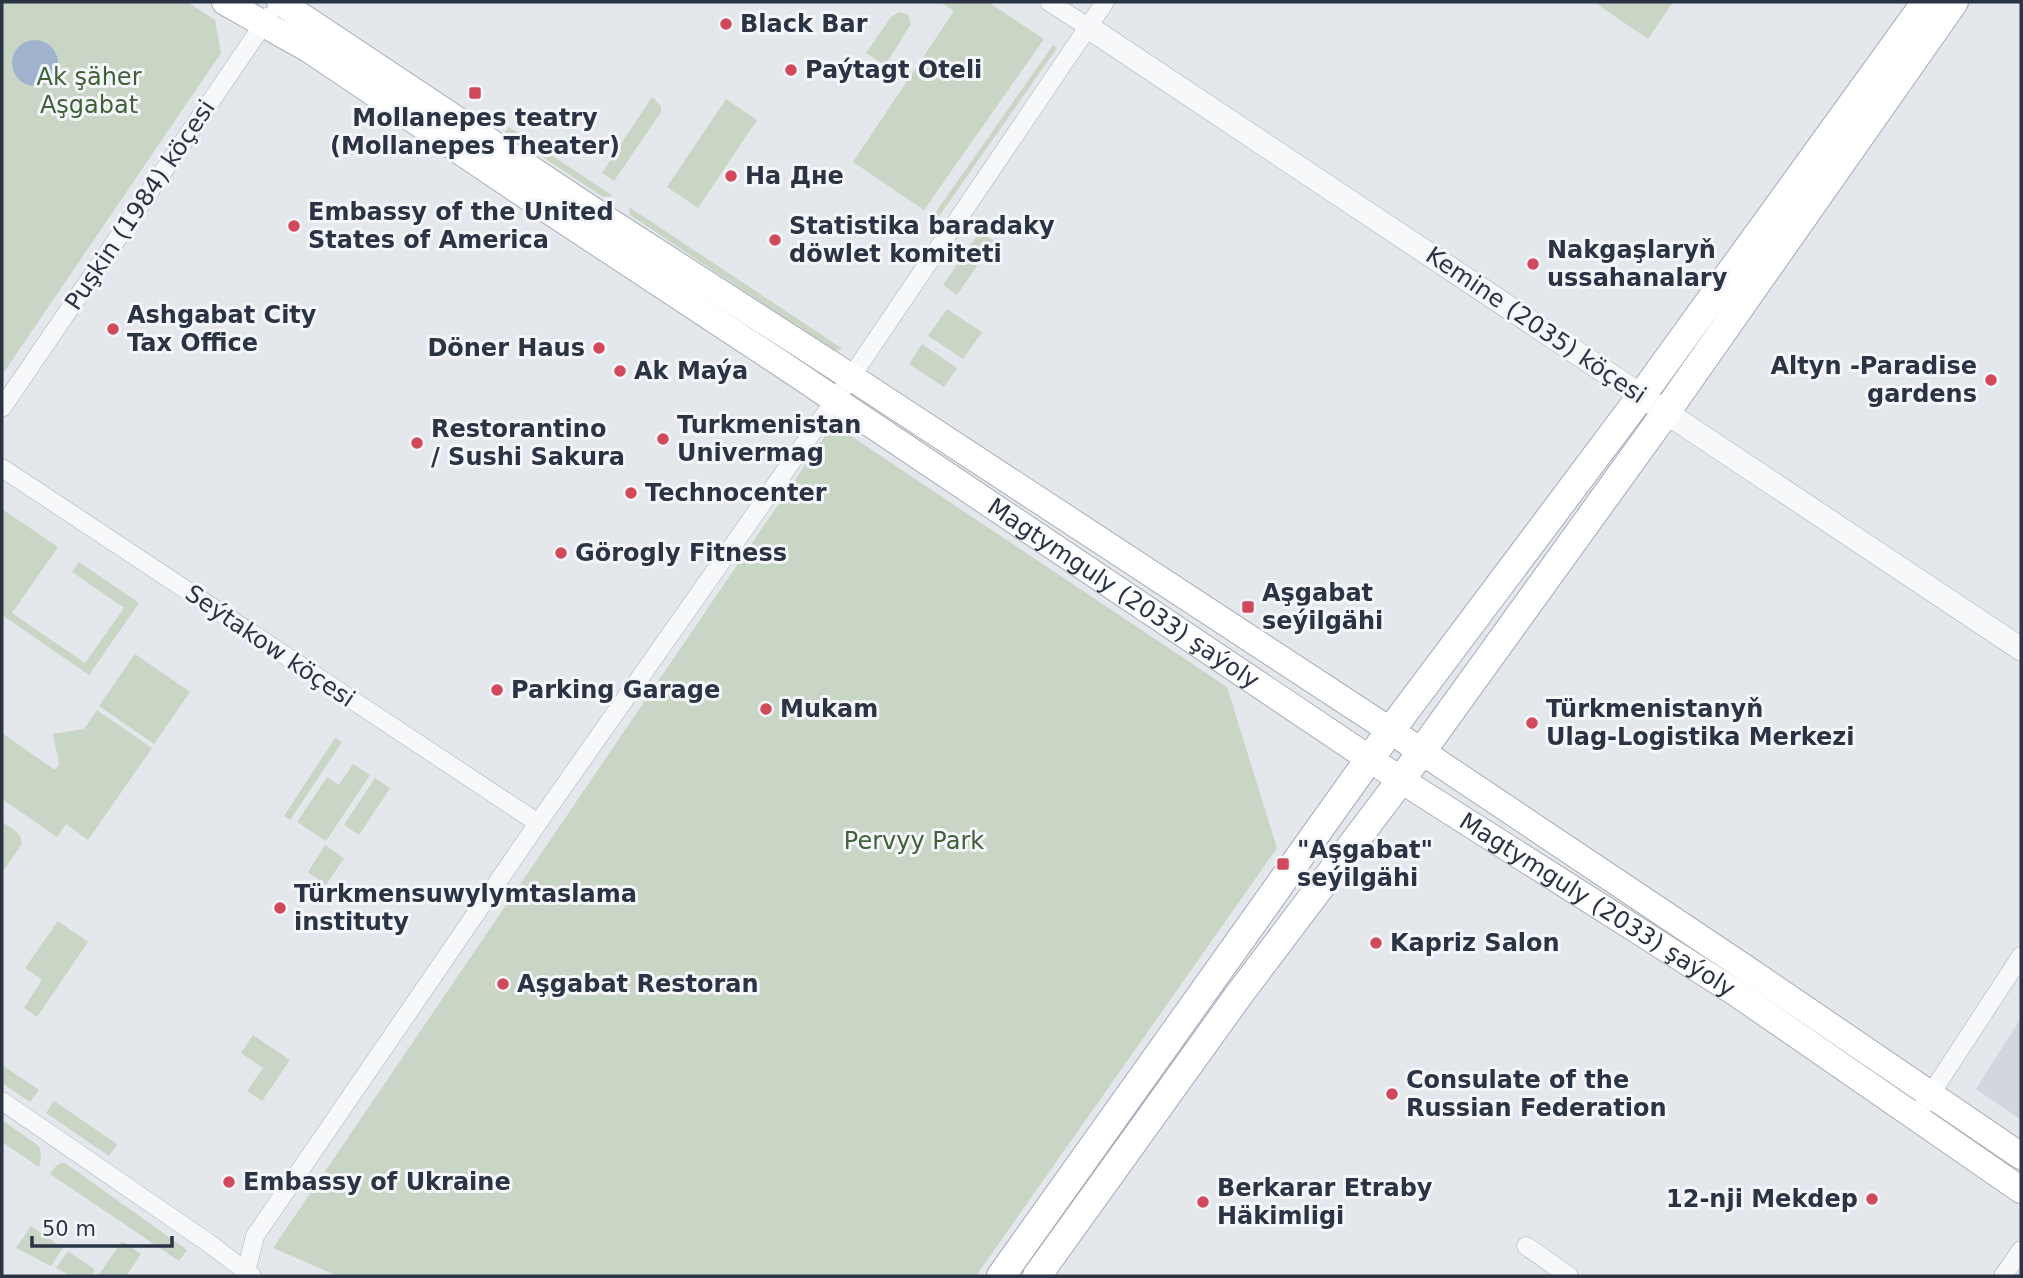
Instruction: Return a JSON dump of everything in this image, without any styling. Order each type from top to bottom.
[{"type":"main road","name":"Magtymguly (2033) şaýoly","points":[[225,2],[310,50],[1401,780],[1736,993],[2021,1190]]},
{"type":"main road","name":"Magtymguly (2033) şaýoly","points":[[279,2],[1420,751],[2021,1156]]},
{"type":"main road","points":[[1001,1276],[1370,758],[1642,395],[1926,2]]},
{"type":"main road","points":[[1037,1276],[1238,996],[1401,780],[1667,411],[1954,2]]},
{"type":"street","name":"Puşkin (1984) köçesi","points":[[2,408],[279,2]]},
{"type":"street","name":"Kemine (2035) köçesi","points":[[1049,2],[2021,649]]},
{"type":"street","points":[[248,1275],[254,1236],[538,823],[851,377],[1105,2]]},
{"type":"street","name":"Seýtakow köçesi","points":[[2,468],[538,823]]},
{"type":"street","points":[[1915,1118],[2021,957]]},
{"type":"street","points":[[2,1101],[210,1244],[248,1275]]},
{"type":"street","points":[[1526,1246],[1569,1276]]},
{"type":"street","points":[[2003,1276],[2021,1250]]},
{"type":"shaded area","points":[[2021,1018],[2021,1120],[1976,1089]]},
{"type":"green space","name":"Ak şäher Aşgabat","points":[[2,2],[187,2],[215,20],[221,53],[2,375]]},
{"type":"green space","points":[[940,2],[988,2],[1044,39],[924,210],[853,162],[954,11]]},
{"type":"green space","points":[[1594,2],[1673,2],[1648,39]]},
{"type":"green space","points":[[899,12],[908,15],[911,24],[885,65],[866,53],[891,17]]},
{"type":"green space","points":[[1053,45],[1057,48],[937,219],[933,216]]},
{"type":"green space","points":[[652,97],[661,106],[661,112],[614,181],[602,173]]},
{"type":"green space","points":[[726,99],[757,120],[698,208],[667,187]]},
{"type":"green space","points":[[509,127],[613,196],[603,197],[505,132]]},
{"type":"green space","points":[[629,207],[843,349],[834,351],[630,215]]},
{"type":"green space","points":[[980,231],[994,241],[957,295],[943,285]]},
{"type":"green space","points":[[947,309],[982,332],[963,359],[928,336]]},
{"type":"green space","points":[[922,344],[957,368],[944,387],[909,364]]},
{"type":"green space","name":"Pervyy Park","points":[[833,424],[1227,687],[1277,848],[976,1276],[338,1276],[273,1248]]},
{"type":"green space","points":[[2,509],[58,547],[12,613],[85,663],[124,608],[72,572],[79,562],[139,603],[89,675],[2,615]]},
{"type":"green space","points":[[135,654],[190,692],[154,744],[99,706]]},
{"type":"green space","points":[[97,710],[152,748],[88,840],[66,824],[57,837],[2,799],[2,733],[55,770],[59,764],[53,734],[84,729]]},
{"type":"green space","points":[[335,738],[342,742],[290,820],[284,816]]},
{"type":"green space","points":[[353,764],[370,775],[326,841],[297,822],[327,777],[339,785]]},
{"type":"green space","points":[[375,778],[390,788],[359,835],[344,825]]},
{"type":"green space","points":[[2,822],[21,837],[21,845],[2,873]]},
{"type":"green space","points":[[325,845],[344,858],[326,885],[308,872]]},
{"type":"green space","points":[[58,921],[88,942],[37,1017],[24,1008],[42,980],[25,968]]},
{"type":"green space","points":[[253,1035],[290,1060],[262,1101],[247,1091],[263,1068],[241,1053]]},
{"type":"green space","points":[[2,1065],[39,1090],[30,1102],[2,1083]]},
{"type":"green space","points":[[54,1101],[117,1144],[109,1156],[46,1113]]},
{"type":"green space","points":[[2,1120],[39,1146],[39,1167],[2,1142]]},
{"type":"green space","points":[[61,1163],[65,1163],[187,1250],[179,1261],[50,1174]]},
{"type":"green space","points":[[31,1226],[63,1248],[51,1266],[16,1248]]},
{"type":"green space","points":[[122,1241],[141,1254],[126,1276],[98,1276]]},
{"type":"green space","points":[[68,1251],[95,1270],[91,1276],[71,1276],[56,1268]]},
{"type":"water","points":[[35,40],[52,46],[58,63],[52,80],[35,86],[18,80],[12,63],[18,46]]},
{"type":"place","name":"Black Bar","points":[[726,24]]},
{"type":"place","name":"Paýtagt Oteli","points":[[791,70]]},
{"type":"place","name":"Mollanepes teatry (Mollanepes Theater)","points":[[475,93]]},
{"type":"place","name":"На Дне","points":[[731,176]]},
{"type":"place","name":"Embassy of the United States of America","points":[[294,226]]},
{"type":"place","name":"Statistika baradaky döwlet komiteti","points":[[775,240]]},
{"type":"place","name":"Nakgaşlaryň ussahanalary","points":[[1533,264]]},
{"type":"place","name":"Ashgabat City Tax Office","points":[[113,329]]},
{"type":"place","name":"Döner Haus","points":[[599,348]]},
{"type":"place","name":"Ak Maýa","points":[[620,371]]},
{"type":"place","name":"Altyn -Paradise gardens","points":[[1991,380]]},
{"type":"place","name":"Turkmenistan Univermag","points":[[663,439]]},
{"type":"place","name":"Restorantino / Sushi Sakura","points":[[417,443]]},
{"type":"place","name":"Technocenter","points":[[631,493]]},
{"type":"place","name":"Görogly Fitness","points":[[561,553]]},
{"type":"place","name":"Aşgabat seýilgähi","points":[[1248,607]]},
{"type":"place","name":"Parking Garage","points":[[497,690]]},
{"type":"place","name":"Mukam","points":[[766,709]]},
{"type":"place","name":"Türkmenistanyň Ulag-Logistika Merkezi","points":[[1532,723]]},
{"type":"place","name":"\"Aşgabat\" seýilgähi","points":[[1283,864]]},
{"type":"place","name":"Türkmensuwylymtaslama instituty","points":[[280,908]]},
{"type":"place","name":"Kapriz Salon","points":[[1376,943]]},
{"type":"place","name":"Aşgabat Restoran","points":[[503,984]]},
{"type":"place","name":"Consulate of the Russian Federation","points":[[1392,1094]]},
{"type":"place","name":"Embassy of Ukraine","points":[[229,1182]]},
{"type":"place","name":"12-nji Mekdep","points":[[1872,1199]]},
{"type":"place","name":"Berkarar Etraby Häkimligi","points":[[1203,1202]]}]
